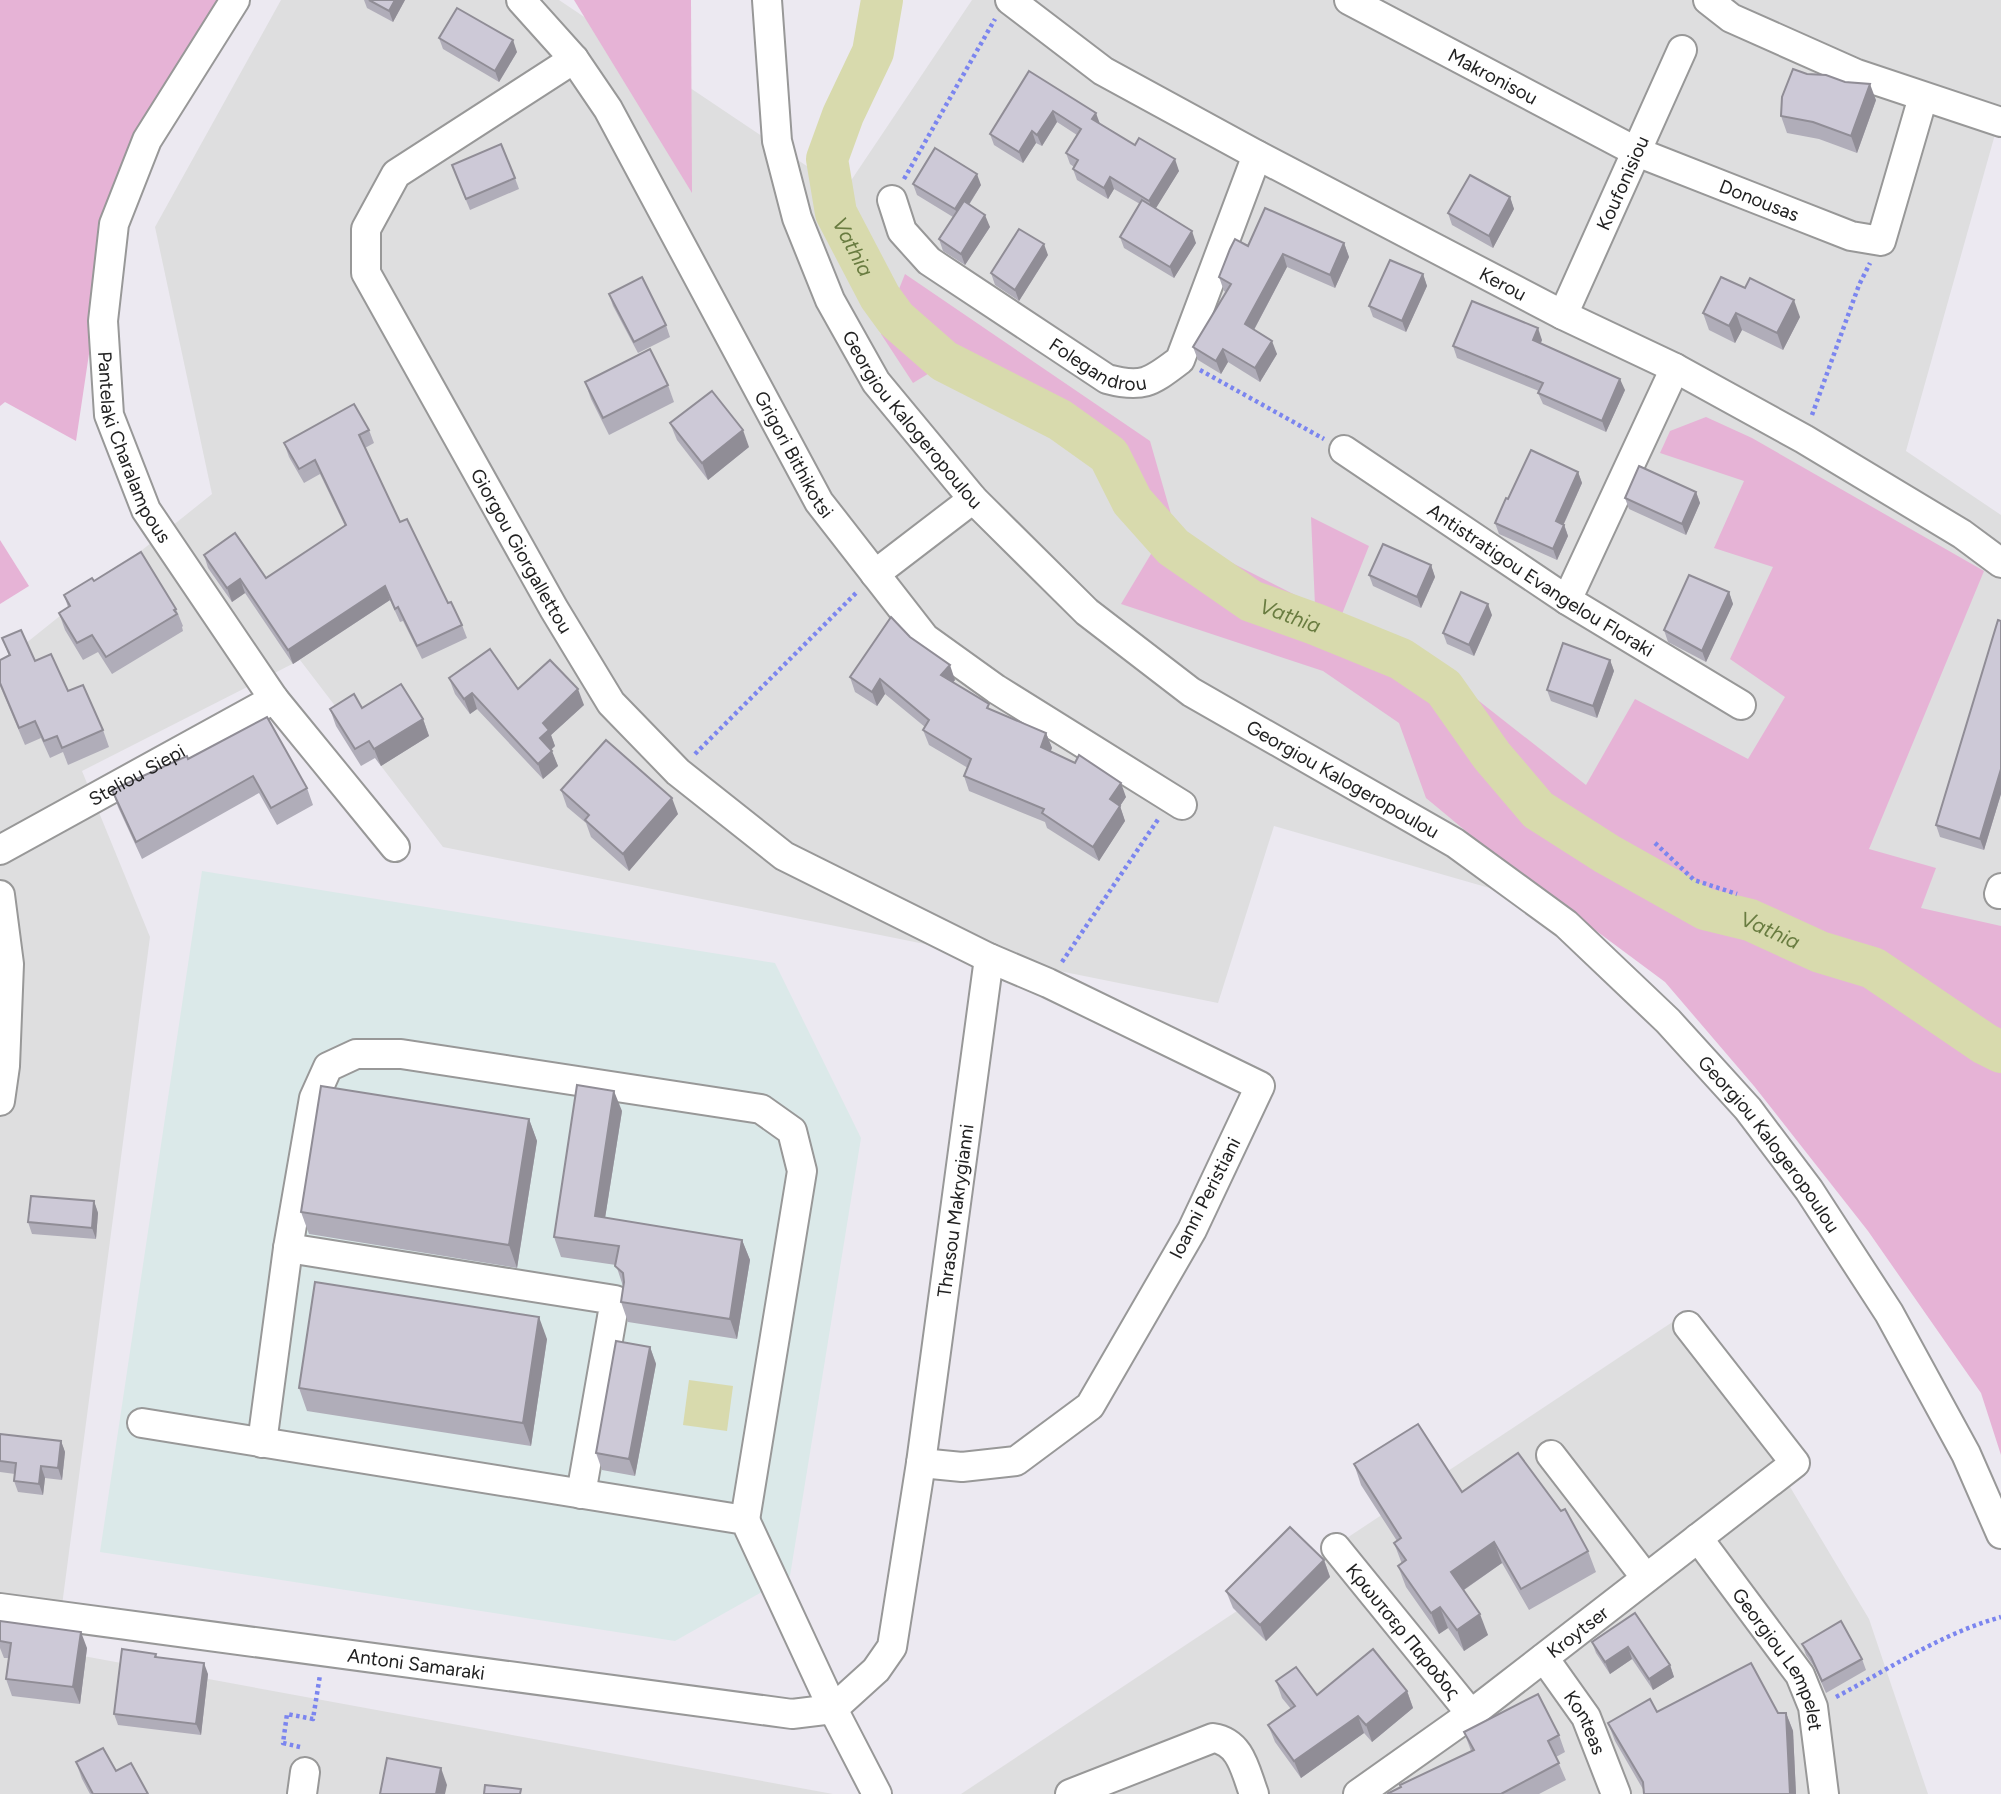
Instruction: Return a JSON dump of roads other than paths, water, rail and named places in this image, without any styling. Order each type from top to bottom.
[{"type":"street","name":"Pantelaki Charalampous","points":[[235,0],[147,140],[114,224],[103,321],[109,415],[146,510],[274,699],[395,847]]},
{"type":"street","name":"Grigori Bithikotsi","points":[[521,0],[574,59],[608,109],[819,502],[925,638],[996,689],[1177,802]]},
{"type":"street","name":"Georgiou Kalogeropoulou","points":[[767,0],[777,141],[797,218],[830,300],[876,382],[973,499],[1087,612],[1191,692],[1455,843],[1566,924],[1668,1021],[1748,1109],[1809,1190],[1874,1290],[1966,1454],[2001,1535]]},
{"type":"street","name":"Makronisou","points":[[1349,0],[1637,152]]},
{"type":"street","points":[[1708,0],[1731,18],[1857,74],[2001,122]]},
{"type":"street","name":"Kerou","points":[[1004,6],[1103,71],[1257,155],[1563,315],[1675,368],[1804,439],[1962,534],[2001,563]]},
{"type":"street","name":"Koufonisiou","points":[[1563,315],[1682,50]]},
{"type":"street","name":"Giorgou Giorgallettou","points":[[574,59],[396,174],[366,229],[366,273],[547,597],[611,703],[678,772],[785,856],[989,958]]},
{"type":"street","name":"Donousas","points":[[1637,152],[1851,236],[1881,241],[1923,97]]},
{"type":"street","name":"Folegandrou","points":[[892,200],[902,231],[929,261],[1107,379],[1128,385],[1152,380],[1180,360],[1257,155]]},
{"type":"street","points":[[1567,600],[1675,368]]},
{"type":"street","name":"Antistratigou Evangelou Floraki","points":[[1344,450],[1567,600],[1741,705]]},
{"type":"street","points":[[874,574],[973,499]]},
{"type":"street","name":"Steliou Siepi","points":[[0,850],[274,699]]},
{"type":"street","points":[[0,895],[9,964],[0,1101]]},
{"type":"street","name":"Ioanni Peristiani","points":[[921,1463],[962,1467],[1016,1461],[1090,1406],[1192,1230],[1260,1086],[1048,983],[989,958]]},
{"type":"street","name":"Thrasou Makrygianni","points":[[833,1709],[876,1670],[892,1647],[921,1463],[989,958]]},
{"type":"street","points":[[262,1443],[288,1248],[314,1098],[328,1068],[356,1054],[401,1054],[761,1109],[792,1131],[802,1171],[745,1520],[833,1709],[877,1794]]},
{"type":"street","points":[[288,1248],[615,1300],[581,1494]]},
{"type":"street","name":"Kroytser","points":[[1358,1794],[1471,1714],[1795,1463],[1688,1326]]},
{"type":"street","points":[[142,1423],[745,1520]]},
{"type":"street","points":[[1551,1455],[1646,1578]]},
{"type":"street","name":"Georgiou Lempelet","points":[[1698,1538],[1800,1675],[1813,1709],[1824,1794]]},
{"type":"street","name":"Κρωυτσερ Παροδος","points":[[1336,1548],[1471,1714]]},
{"type":"street","name":"Antoni Samaraki","points":[[0,1608],[792,1714],[833,1709]]},
{"type":"street","name":"Konteas","points":[[1544,1658],[1586,1717],[1616,1794]]},
{"type":"street","points":[[1070,1794],[1213,1738],[1227,1740],[1237,1752],[1254,1794]]},
{"type":"waterway","name":"Vathia","points":[[882,0],[873,52],[843,115],[827,159],[836,213],[880,297],[896,319],[944,361],[1060,420],[1109,455],[1132,501],[1173,547],[1251,601],[1401,659],[1444,688],[1492,756],[1538,810],[1607,854],[1705,909],[1750,920],[1820,952],[1873,968],[2001,1052]]}]
